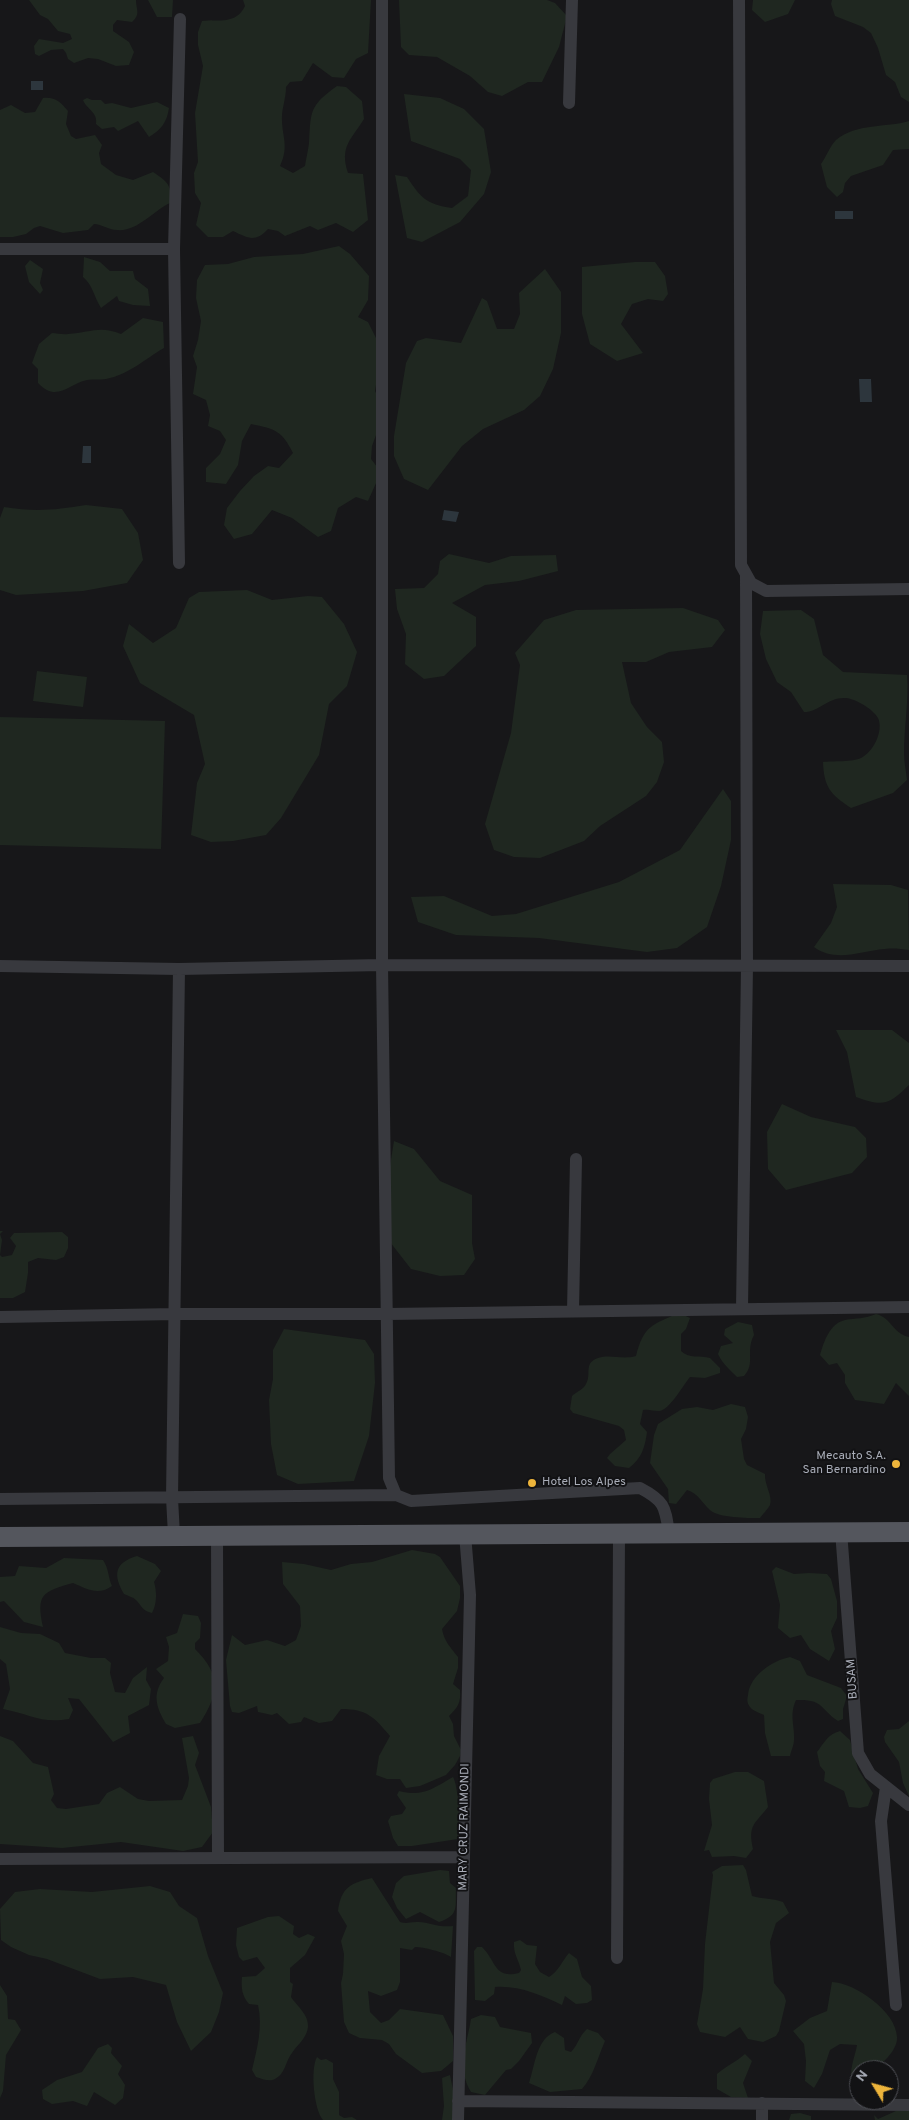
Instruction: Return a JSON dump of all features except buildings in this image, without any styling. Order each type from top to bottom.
[{"type":"main road","points":[[0,1537],[909,1532]]},
{"type":"street","points":[[382,0],[382,965],[390,1478],[396,1494]]},
{"type":"street","points":[[569,103],[572,0]]},
{"type":"street","points":[[739,0],[741,566],[752,582],[766,591],[909,589]]},
{"type":"street","points":[[179,563],[174,249],[180,19]]},
{"type":"street","points":[[0,249],[174,249]]},
{"type":"street","points":[[742,1308],[748,966],[746,575]]},
{"type":"street","points":[[0,966],[180,968],[382,965],[909,966]]},
{"type":"street","points":[[174,1535],[172,1498],[180,968]]},
{"type":"street","points":[[573,1311],[576,1159]]},
{"type":"street","points":[[0,1317],[909,1307]]},
{"type":"street","points":[[0,1499],[396,1494],[411,1501],[640,1488],[655,1496],[665,1507],[669,1533]]},
{"type":"street","name":"BUSAM","points":[[841,1531],[858,1753],[870,1774],[909,1805]]},
{"type":"street","name":"MARY CRUZ RAIMONDI","points":[[458,2120],[470,1595],[465,1534]]},
{"type":"street","points":[[617,1958],[619,1534]]},
{"type":"street","points":[[217,1536],[218,1858]]},
{"type":"street","points":[[886,1787],[881,1821],[896,2005]]},
{"type":"street","points":[[0,1859],[464,1857]]},
{"type":"street","points":[[458,2102],[909,2105]]},
{"type":"street","points":[[762,2103],[762,2120]]},
{"type":"shaded area","points":[[29,0],[136,0],[137,14],[135,19],[132,22],[117,20],[113,25],[113,31],[129,42],[134,52],[129,65],[116,66],[98,59],[88,58],[74,63],[68,59],[63,49],[51,50],[39,56],[35,54],[34,46],[39,39],[63,43],[72,39],[70,34],[58,31],[48,19],[40,15]]},
{"type":"shaded area","points":[[148,0],[173,0],[172,17],[157,17]]},
{"type":"shaded area","points":[[243,0],[371,0],[368,53],[356,59],[344,78],[332,77],[313,63],[302,81],[290,82],[286,87],[282,115],[285,146],[280,166],[293,173],[305,166],[311,116],[316,104],[337,86],[346,87],[362,101],[364,119],[348,143],[345,156],[348,173],[363,174],[368,220],[353,232],[336,223],[318,230],[310,226],[285,236],[278,231],[268,229],[255,238],[233,231],[223,237],[208,237],[196,225],[201,203],[195,193],[194,173],[198,162],[195,113],[203,66],[198,45],[198,32],[202,21],[226,20],[237,16],[245,6]]},
{"type":"shaded area","points":[[399,0],[547,0],[555,3],[567,16],[559,47],[542,82],[528,82],[502,96],[488,92],[470,76],[437,57],[409,55],[401,47]]},
{"type":"shaded area","points":[[753,0],[795,0],[788,14],[765,22],[752,10]]},
{"type":"shaded area","points":[[832,0],[909,0],[909,102],[901,97],[895,82],[886,75],[878,48],[871,33],[863,27],[835,16],[831,4]]},
{"type":"shaded area","points":[[31,81],[43,81],[43,90],[31,90]]},
{"type":"shaded area","points":[[404,94],[440,98],[464,109],[484,129],[491,172],[484,194],[460,222],[422,242],[407,238],[395,175],[407,177],[416,190],[430,202],[452,208],[468,196],[471,170],[460,159],[411,141]]},
{"type":"shaded area","points":[[43,98],[51,98],[57,101],[68,111],[66,124],[71,136],[76,139],[95,135],[102,145],[99,153],[101,164],[116,175],[133,180],[153,172],[168,184],[170,203],[138,224],[124,230],[114,230],[94,224],[88,230],[63,233],[40,226],[26,234],[0,237],[0,110],[11,105],[25,113],[35,112]]},
{"type":"shaded area","points":[[87,98],[101,100],[105,104],[112,103],[131,108],[157,102],[169,108],[163,125],[149,137],[138,121],[118,131],[114,127],[102,129],[96,124],[94,114],[83,100]]},
{"type":"shaded area","points":[[909,121],[909,149],[893,150],[883,165],[851,176],[845,183],[843,192],[837,197],[827,187],[821,164],[836,140],[862,128]]},
{"type":"shaded area","points":[[835,211],[853,211],[853,219],[835,219]]},
{"type":"shaded area","points":[[339,246],[350,254],[369,276],[368,300],[358,317],[368,322],[376,338],[381,355],[375,391],[381,403],[379,427],[372,446],[371,459],[381,472],[368,501],[356,497],[338,508],[331,531],[318,537],[292,518],[272,510],[252,534],[234,539],[224,525],[227,508],[254,476],[268,466],[279,468],[293,453],[285,440],[277,432],[251,424],[242,441],[238,465],[226,484],[206,482],[206,468],[220,454],[226,440],[220,431],[208,426],[210,415],[206,400],[193,394],[197,367],[193,356],[201,321],[196,298],[197,280],[205,265],[228,264],[254,257],[303,254]]},
{"type":"shaded area","points":[[84,257],[100,262],[110,271],[133,271],[135,279],[148,289],[150,306],[133,305],[119,301],[117,296],[101,308],[91,287],[83,277]]},
{"type":"shaded area","points":[[30,260],[43,269],[40,283],[43,290],[40,294],[29,282],[25,266]]},
{"type":"shaded area","points":[[655,262],[665,276],[668,294],[663,301],[648,299],[632,304],[621,324],[643,353],[617,361],[590,344],[582,314],[582,267]]},
{"type":"shaded area","points":[[545,269],[561,292],[561,333],[553,369],[540,396],[524,410],[483,429],[462,446],[428,490],[404,479],[394,456],[394,436],[406,363],[417,341],[426,338],[461,343],[482,298],[487,301],[497,329],[514,329],[520,314],[519,293]]},
{"type":"shaded area","points":[[143,318],[163,322],[164,348],[136,366],[114,377],[87,380],[57,392],[51,392],[38,383],[38,369],[32,363],[39,344],[52,333],[66,334],[107,330],[121,334]]},
{"type":"shaded area","points":[[859,379],[871,379],[872,402],[860,402]]},
{"type":"shaded area","points":[[83,446],[91,446],[91,463],[82,463]]},
{"type":"shaded area","points":[[86,505],[122,509],[138,533],[143,560],[127,583],[83,591],[16,595],[0,590],[0,518],[4,507],[45,510]]},
{"type":"shaded area","points":[[444,510],[459,512],[456,522],[442,520]]},
{"type":"shaded area","points":[[449,554],[489,563],[511,556],[556,555],[558,571],[519,581],[485,585],[452,603],[476,617],[476,646],[444,676],[424,679],[405,664],[406,634],[397,609],[395,589],[424,588],[438,574],[440,561]]},
{"type":"shaded area","points":[[247,590],[272,600],[308,596],[322,597],[344,624],[357,652],[347,686],[329,704],[319,755],[281,818],[266,835],[233,841],[211,842],[191,835],[197,783],[205,764],[194,715],[140,683],[123,646],[129,624],[153,643],[176,628],[189,598],[199,592]]},
{"type":"shaded area","points":[[683,608],[718,620],[725,630],[712,647],[669,652],[646,662],[622,662],[631,703],[647,727],[662,742],[664,762],[657,782],[646,796],[600,826],[584,841],[540,858],[514,857],[494,850],[485,824],[511,733],[520,665],[515,653],[544,620],[576,610]]},
{"type":"shaded area","points":[[801,610],[814,619],[823,655],[843,672],[907,675],[904,753],[907,780],[893,793],[851,808],[833,794],[827,784],[823,762],[861,758],[870,751],[880,729],[876,715],[855,700],[839,698],[815,710],[804,712],[791,692],[777,682],[766,659],[760,634],[763,611]]},
{"type":"shaded area","points":[[37,671],[87,677],[83,707],[33,701]]},
{"type":"shaded area","points":[[0,717],[165,721],[161,849],[0,845]]},
{"type":"shaded area","points":[[723,789],[731,801],[731,840],[721,886],[707,927],[677,948],[647,952],[539,938],[456,935],[418,922],[411,897],[444,896],[492,916],[516,914],[619,882],[680,850]]},
{"type":"shaded area","points":[[833,884],[891,885],[908,890],[909,950],[888,949],[840,955],[822,952],[814,947],[831,923],[837,907]]},
{"type":"shaded area","points":[[836,1030],[892,1030],[909,1043],[909,1085],[896,1097],[885,1102],[873,1102],[856,1097],[847,1052]]},
{"type":"shaded area","points":[[782,1104],[811,1117],[855,1127],[866,1138],[867,1157],[852,1173],[786,1190],[768,1169],[767,1132]]},
{"type":"shaded area","points":[[394,1141],[414,1149],[440,1181],[472,1195],[472,1243],[475,1259],[464,1275],[440,1276],[411,1269],[390,1242],[384,1203]]},
{"type":"shaded area","points":[[62,1232],[68,1237],[68,1248],[64,1257],[56,1260],[38,1258],[28,1262],[25,1292],[13,1298],[0,1298],[0,1255],[2,1257],[12,1255],[16,1246],[10,1238],[14,1233]]},
{"type":"shaded area","points":[[0,1234],[2,1240],[0,1255]]},
{"type":"shaded area","points":[[679,1313],[690,1318],[686,1329],[681,1334],[681,1351],[691,1356],[710,1358],[720,1368],[720,1373],[705,1378],[690,1377],[672,1402],[663,1410],[643,1410],[640,1424],[647,1432],[642,1452],[629,1468],[615,1466],[607,1458],[626,1440],[624,1430],[619,1426],[573,1413],[570,1409],[572,1396],[585,1386],[588,1380],[589,1366],[593,1360],[603,1357],[636,1356],[642,1338],[650,1327]]},
{"type":"shaded area","points":[[876,1314],[886,1319],[903,1335],[909,1337],[909,1396],[896,1383],[884,1404],[855,1400],[845,1383],[845,1375],[837,1363],[829,1365],[820,1355],[828,1334],[839,1322]]},
{"type":"shaded area","points":[[738,1322],[752,1325],[754,1335],[750,1347],[748,1371],[744,1376],[737,1377],[718,1354],[721,1346],[733,1343],[724,1335],[725,1329]]},
{"type":"shaded area","points":[[284,1329],[365,1340],[374,1354],[375,1383],[369,1436],[354,1481],[298,1484],[277,1475],[271,1444],[269,1400],[273,1379],[273,1350]]},
{"type":"shaded area","points":[[731,1404],[745,1407],[748,1417],[746,1429],[741,1439],[744,1459],[747,1465],[765,1474],[771,1501],[769,1507],[760,1518],[734,1517],[714,1513],[697,1496],[687,1490],[676,1504],[669,1503],[668,1489],[650,1463],[654,1435],[658,1424],[682,1409],[697,1407],[713,1410]]},
{"type":"shaded area","points":[[412,1550],[435,1554],[440,1557],[460,1586],[457,1611],[442,1629],[446,1641],[458,1657],[458,1668],[453,1684],[460,1690],[458,1704],[449,1716],[453,1724],[454,1736],[461,1750],[455,1765],[446,1775],[420,1786],[406,1788],[400,1779],[387,1779],[376,1775],[379,1756],[390,1736],[374,1719],[364,1713],[350,1709],[341,1709],[332,1721],[319,1723],[304,1717],[301,1722],[289,1724],[277,1713],[272,1715],[258,1712],[257,1706],[239,1713],[232,1712],[226,1660],[232,1635],[245,1645],[267,1640],[285,1646],[296,1640],[301,1626],[300,1606],[283,1584],[282,1562],[304,1564],[331,1570],[351,1564],[372,1562]]},
{"type":"shaded area","points":[[137,1556],[155,1564],[161,1571],[154,1582],[156,1598],[152,1613],[144,1610],[135,1599],[124,1594],[118,1581],[117,1575],[120,1566]]},
{"type":"shaded area","points":[[64,1558],[103,1560],[112,1586],[102,1591],[97,1591],[73,1583],[48,1592],[41,1601],[40,1607],[43,1627],[24,1622],[4,1601],[0,1602],[0,1577],[15,1576],[19,1566],[46,1568]]},
{"type":"shaded area","points":[[776,1567],[794,1574],[827,1574],[831,1579],[837,1601],[837,1618],[831,1631],[835,1649],[829,1661],[810,1649],[801,1635],[790,1638],[778,1628],[780,1605],[772,1571]]},
{"type":"shaded area","points":[[183,1614],[198,1616],[201,1623],[200,1638],[195,1643],[195,1649],[209,1667],[213,1676],[214,1693],[211,1703],[200,1723],[175,1728],[166,1724],[158,1706],[158,1690],[164,1678],[156,1669],[168,1661],[169,1647],[166,1637],[177,1633]]},
{"type":"shaded area","points":[[0,1627],[21,1633],[40,1634],[59,1643],[65,1653],[91,1658],[105,1658],[111,1663],[110,1673],[115,1692],[125,1693],[133,1678],[147,1667],[146,1680],[151,1689],[149,1705],[128,1716],[130,1733],[113,1742],[79,1699],[68,1698],[73,1710],[69,1719],[43,1719],[3,1709],[10,1689],[6,1664],[0,1659]]},
{"type":"shaded area","points":[[790,1657],[800,1661],[807,1675],[841,1688],[847,1696],[843,1709],[843,1719],[838,1721],[817,1703],[796,1700],[793,1716],[794,1742],[790,1756],[771,1756],[765,1733],[764,1715],[750,1707],[748,1695],[753,1682],[763,1670],[776,1662]]},
{"type":"shaded area","points":[[909,1721],[909,1796],[903,1783],[899,1762],[885,1742],[884,1737],[887,1730],[899,1729]]},
{"type":"shaded area","points":[[840,1731],[850,1740],[858,1769],[873,1793],[868,1806],[860,1808],[849,1807],[844,1791],[824,1781],[825,1772],[820,1766],[817,1752],[829,1737]]},
{"type":"shaded area","points":[[0,1736],[13,1741],[33,1763],[48,1767],[54,1794],[51,1800],[57,1808],[66,1809],[99,1804],[107,1793],[120,1787],[138,1799],[149,1801],[182,1800],[189,1778],[182,1738],[193,1736],[199,1753],[195,1765],[211,1807],[213,1832],[202,1847],[183,1851],[121,1842],[62,1848],[0,1844]]},
{"type":"shaded area","points":[[735,1772],[748,1772],[764,1781],[768,1807],[753,1826],[751,1835],[753,1849],[746,1858],[734,1856],[712,1857],[709,1850],[704,1851],[712,1825],[709,1799],[710,1783],[713,1779]]},
{"type":"shaded area","points":[[453,1777],[458,1795],[462,1832],[458,1839],[412,1846],[398,1846],[393,1838],[388,1821],[391,1816],[402,1814],[406,1808],[397,1795],[399,1791],[415,1793],[427,1791]]},
{"type":"shaded area","points":[[743,1865],[752,1896],[783,1902],[789,1913],[776,1923],[770,1942],[774,1983],[784,1995],[786,2001],[779,2031],[776,2036],[763,2042],[748,2039],[740,2027],[725,2037],[700,2032],[697,2024],[703,1989],[712,1872],[722,1866]]},
{"type":"shaded area","points":[[440,1870],[449,1871],[450,1883],[456,1888],[456,1905],[453,1913],[439,1922],[420,1912],[406,1919],[397,1908],[392,1897],[396,1883],[404,1876]]},
{"type":"shaded area","points":[[372,1878],[400,1922],[421,1922],[453,1926],[451,1957],[423,1948],[415,1947],[412,1950],[400,1948],[400,1982],[397,1990],[381,1996],[368,1991],[370,2012],[381,2023],[389,2020],[400,2009],[443,2015],[453,2036],[453,2061],[441,2071],[422,2073],[396,2054],[389,2044],[382,2040],[360,2038],[349,2033],[344,2022],[341,1983],[344,1954],[341,1941],[347,1926],[338,1911],[339,1903],[348,1887]]},
{"type":"shaded area","points":[[150,1886],[170,1892],[179,1906],[197,1918],[208,1956],[223,1993],[219,2012],[211,2032],[191,2051],[177,2022],[166,1985],[133,1977],[100,1979],[47,1959],[29,1955],[1,1940],[0,1909],[15,1892],[40,1889],[92,1892]]},
{"type":"shaded area","points":[[279,1916],[294,1926],[293,1934],[299,1938],[308,1934],[315,1937],[305,1955],[290,1968],[290,1982],[293,1984],[291,1997],[307,2019],[307,2031],[290,2056],[279,2077],[268,2080],[256,2077],[252,2070],[259,2038],[260,2021],[258,2005],[249,2004],[242,1992],[242,1977],[256,1976],[265,1968],[257,1957],[243,1961],[239,1957],[236,1945],[237,1928],[268,1917]]},
{"type":"shaded area","points":[[520,1940],[527,1945],[537,1946],[535,1964],[540,1972],[549,1977],[569,1953],[577,1959],[582,1977],[591,1986],[592,2000],[587,2003],[576,2004],[565,1996],[562,2005],[529,1992],[495,1987],[494,1994],[485,2001],[475,2000],[474,1951],[477,1947],[482,1947],[500,1971],[505,1974],[519,1973],[521,1970],[515,1953],[514,1942]]},
{"type":"shaded area","points":[[832,1982],[852,1987],[882,2008],[895,2027],[897,2040],[895,2048],[885,2060],[853,2060],[857,2045],[840,2044],[830,2050],[822,2074],[814,2088],[805,2081],[806,2061],[804,2044],[793,2031],[810,2018],[827,2011]]},
{"type":"shaded area","points":[[0,1985],[7,1996],[8,2019],[15,2020],[21,2030],[6,2055],[3,2091],[0,2098]]},
{"type":"shaded area","points":[[481,2015],[495,2017],[500,2027],[531,2033],[532,2043],[519,2061],[511,2069],[506,2070],[485,2095],[471,2092],[464,2074],[463,2065],[471,2019]]},
{"type":"shaded area","points":[[587,2029],[598,2033],[605,2041],[592,2072],[582,2089],[550,2092],[529,2083],[537,2054],[549,2036],[555,2032],[564,2038],[565,2050],[571,2052]]},
{"type":"shaded area","points":[[108,2044],[112,2048],[111,2053],[122,2066],[118,2074],[125,2085],[123,2098],[115,2105],[94,2092],[87,2106],[73,2101],[52,2104],[43,2099],[42,2090],[57,2080],[82,2072],[98,2048]]},
{"type":"shaded area","points":[[745,2054],[752,2061],[743,2083],[748,2098],[731,2097],[717,2089],[717,2074]]},
{"type":"shaded area","points":[[317,2057],[333,2063],[333,2079],[339,2092],[339,2115],[344,2118],[352,2117],[357,2120],[323,2120],[317,2108],[313,2080]]},
{"type":"shaded area","points":[[450,2075],[453,2090],[453,2120],[442,2120],[444,2106],[442,2078]]},
{"type":"shaded area","points":[[896,2111],[909,2111],[909,2120],[875,2120],[874,2115],[878,2119]]},
{"type":"shaded area","points":[[800,2113],[811,2116],[811,2120],[789,2120],[791,2114]]},
{"type":"place","name":"Mecauto S.A. San Bernardino","points":[[896,1464]]},
{"type":"place","name":"Hotel Los Alpes","points":[[532,1483]]}]
